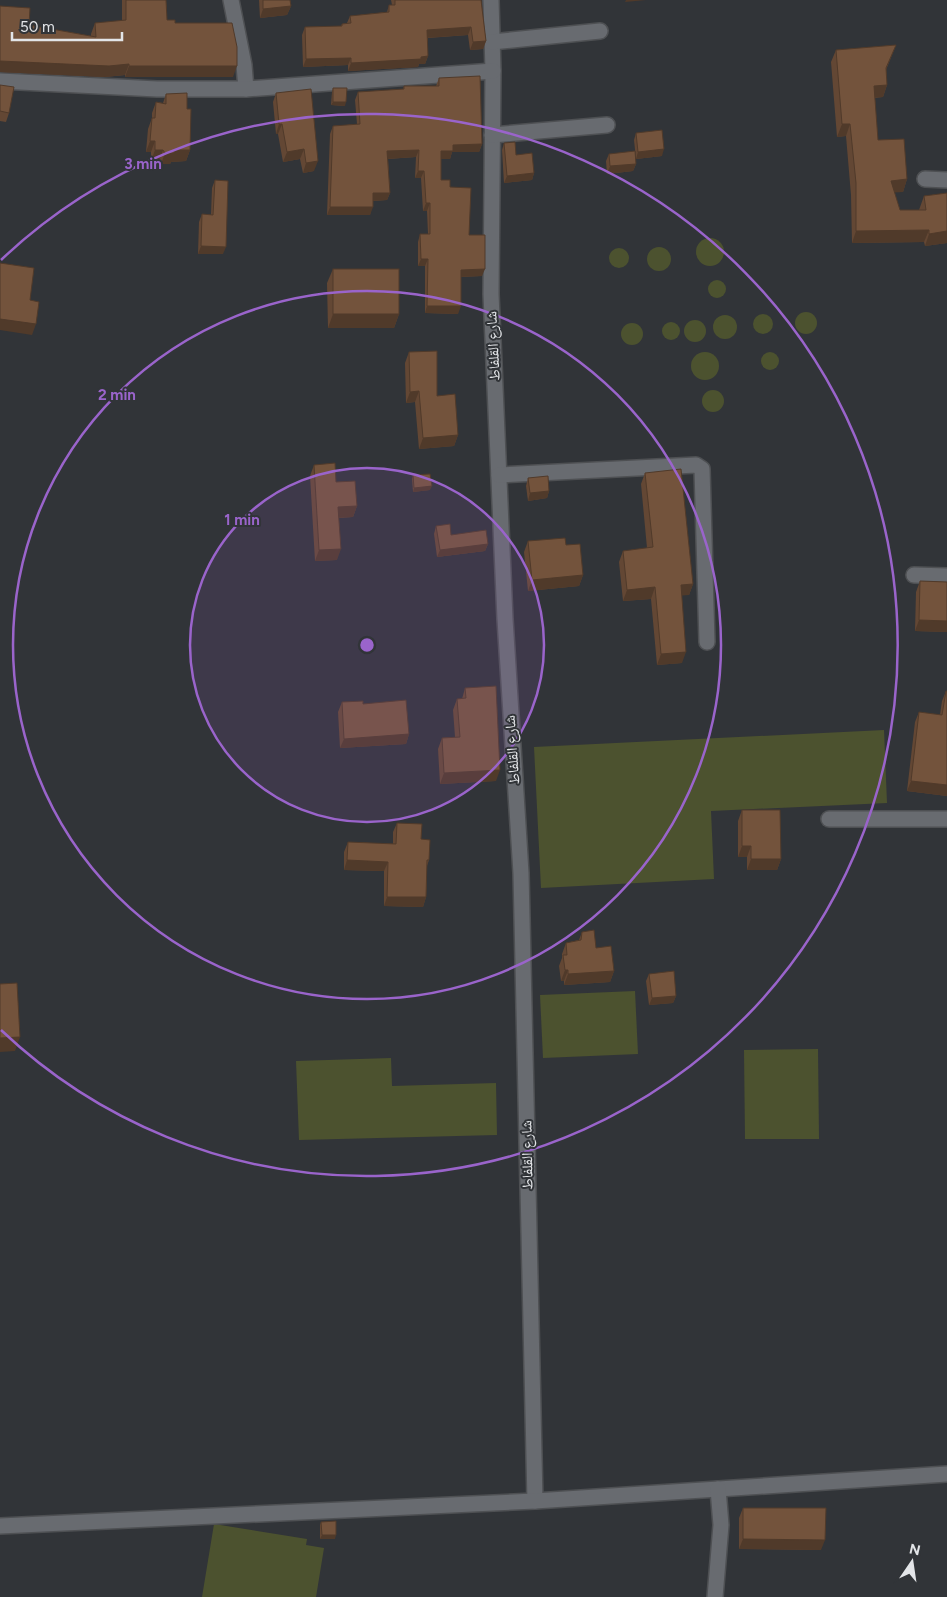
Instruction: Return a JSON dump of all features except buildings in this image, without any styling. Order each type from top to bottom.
[{"type":"street","points":[[232,0],[244,65],[246,89]]},
{"type":"street","name":"شارع القلفاط","points":[[490,0],[493,71],[491,294],[512,750],[521,872],[535,1501]]},
{"type":"street","points":[[492,42],[600,31]]},
{"type":"street","points":[[0,81],[138,88],[246,89],[493,71]]},
{"type":"street","points":[[492,136],[607,125]]},
{"type":"street","points":[[924,179],[947,180]]},
{"type":"street","points":[[499,475],[696,465],[702,469],[707,642]]},
{"type":"street","points":[[914,575],[947,576]]},
{"type":"street","points":[[829,819],[947,819]]},
{"type":"street","points":[[0,1526],[535,1501],[947,1474]]},
{"type":"street","points":[[714,1597],[721,1526],[718,1489]]},
{"type":"green space","points":[[710,238],[720,242],[724,252],[720,262],[710,266],[700,262],[696,252],[700,242]]},
{"type":"green space","points":[[659,247],[664,248],[670,254],[670,264],[664,270],[659,271],[654,270],[648,264],[647,259],[648,254],[654,248]]},
{"type":"green space","points":[[619,248],[626,251],[629,258],[626,265],[619,268],[612,265],[609,258],[612,251]]},
{"type":"green space","points":[[717,280],[723,283],[726,289],[723,295],[717,298],[711,295],[708,289],[711,283]]},
{"type":"green space","points":[[806,312],[814,315],[817,323],[814,331],[806,334],[798,331],[795,323],[798,315]]},
{"type":"green space","points":[[763,314],[770,317],[773,324],[770,331],[763,334],[756,331],[753,324],[756,317]]},
{"type":"green space","points":[[725,315],[734,318],[737,327],[734,336],[725,339],[716,336],[713,327],[716,318]]},
{"type":"green space","points":[[695,320],[703,323],[706,331],[703,339],[695,342],[687,339],[684,331],[687,323]]},
{"type":"green space","points":[[671,322],[677,325],[680,331],[677,337],[671,340],[665,337],[662,331],[665,325]]},
{"type":"green space","points":[[632,323],[640,326],[643,334],[640,342],[632,345],[624,342],[621,334],[624,326]]},
{"type":"green space","points":[[705,352],[715,356],[719,366],[715,376],[705,380],[695,376],[691,366],[695,356]]},
{"type":"green space","points":[[766,352],[774,352],[779,357],[777,368],[766,370],[761,365],[761,357]]},
{"type":"green space","points":[[713,390],[721,393],[724,401],[721,409],[713,412],[705,409],[702,401],[705,393]]},
{"type":"green space","points":[[884,730],[887,803],[711,811],[714,879],[541,888],[534,747]]},
{"type":"green space","points":[[635,991],[638,1054],[543,1058],[540,995]]},
{"type":"green space","points":[[818,1049],[819,1139],[745,1139],[744,1050]]},
{"type":"green space","points":[[391,1058],[392,1086],[496,1083],[497,1135],[299,1140],[296,1061]]},
{"type":"green space","points":[[214,1524],[307,1539],[306,1545],[324,1548],[316,1597],[202,1597]]}]
